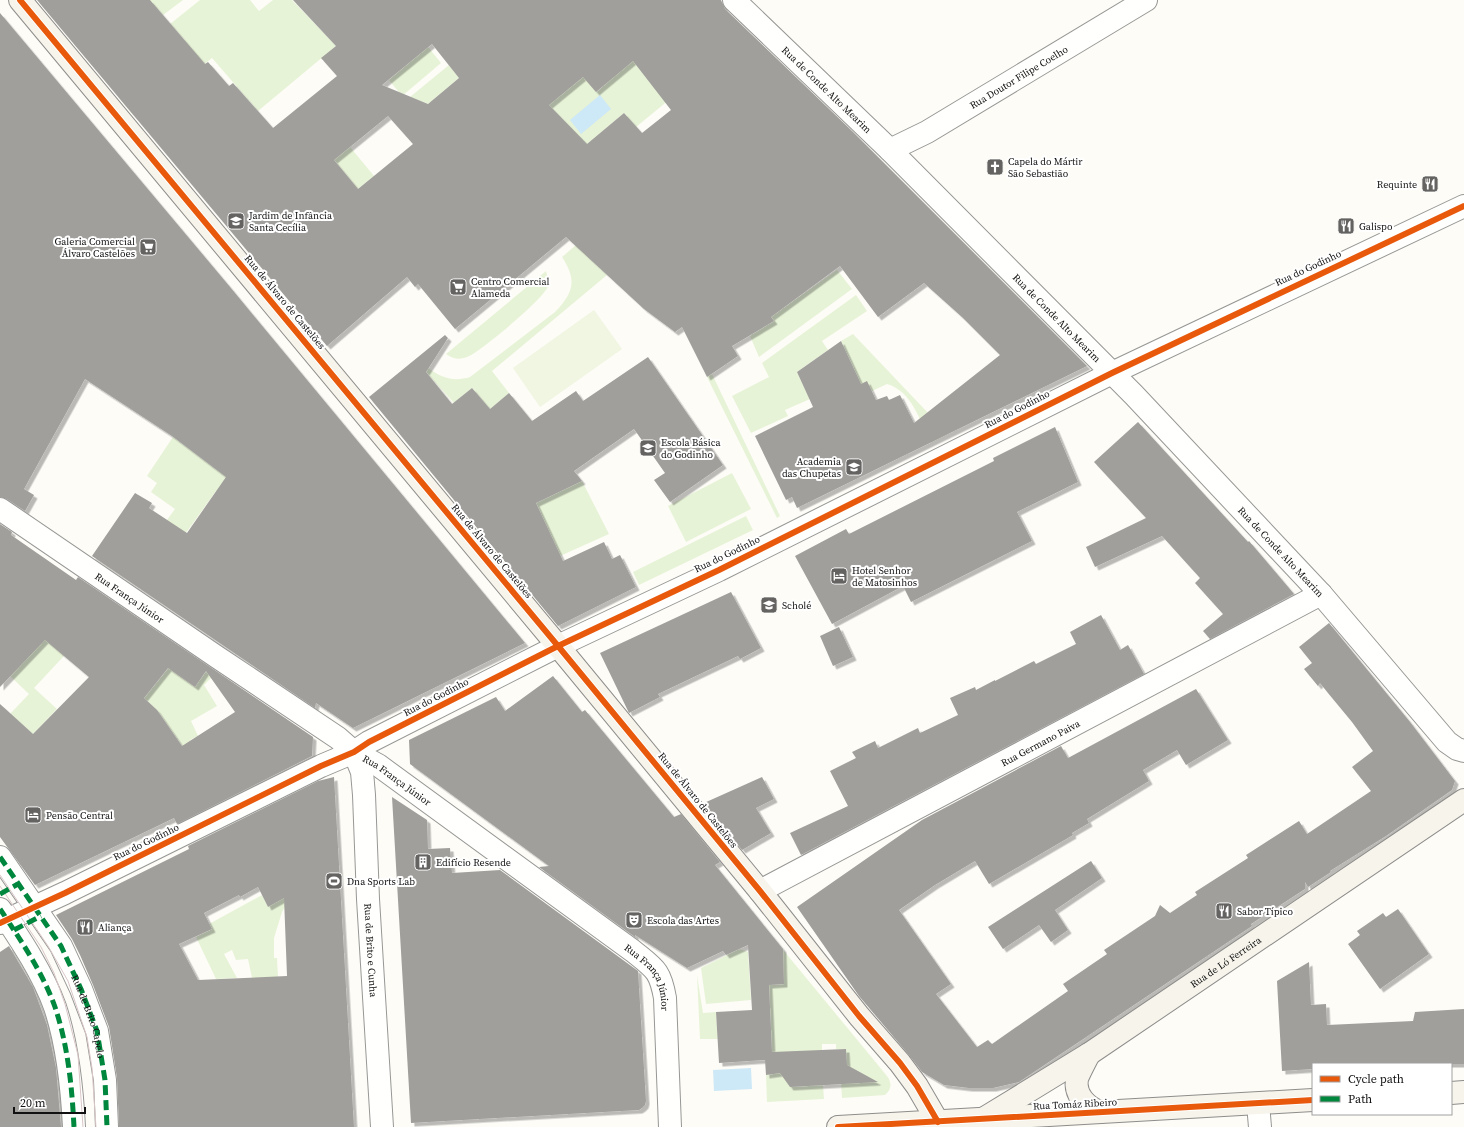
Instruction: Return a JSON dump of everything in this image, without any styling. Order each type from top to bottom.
[{"type":"street","name":"Rua de Álvaro de Castelões","points":[[20,0],[760,891],[859,1016],[900,1063],[917,1086],[938,1122]]},
{"type":"street","name":"Rua de Conde Alto Mearim","points":[[734,0],[890,150],[1112,373],[1321,594],[1447,742],[1457,749],[1464,751]]},
{"type":"street","name":"Rua Doutor Filipe Coelho","points":[[890,150],[927,132],[1146,0]]},
{"type":"street","name":"Rua do Godinho","points":[[5,920],[38,911],[65,893],[321,766],[354,752],[369,742],[558,646],[732,563],[1112,373],[1464,206]]},
{"type":"street","name":"Rua França Júnior","points":[[0,509],[338,738],[354,752],[378,766],[633,951],[656,970],[662,983],[665,998],[670,1127]]},
{"type":"street","name":"Rua Germano Paiva","points":[[760,891],[1321,594]]},
{"type":"street","name":"Rua de Brito e Cunha","points":[[354,752],[362,772],[364,795],[369,922],[382,1127]]},
{"type":"street","name":"Rua de Ló Ferreira","points":[[975,1122],[1089,1054],[1464,800]]},
{"type":"street","name":"Rua de Brito Capelo","points":[[0,857],[9,889],[38,911],[61,946],[81,989],[97,1031],[105,1080],[107,1127]]},
{"type":"street","points":[[5,920],[33,961],[54,1006],[66,1045],[74,1127]]},
{"type":"street","points":[[1089,1054],[1077,1078],[1077,1089],[1083,1100],[1091,1108],[1100,1112]]},
{"type":"street","points":[[1452,1093],[1464,1092]]},
{"type":"street","name":"Rua Tomáz Ribeiro","points":[[838,1127],[938,1122],[975,1122],[1100,1112],[1312,1100]]},
{"type":"street","points":[[1258,1104],[1260,1127]]},
{"type":"green space","points":[[140,0],[183,0],[163,15],[159,10]]},
{"type":"green space","points":[[200,0],[250,0],[259,11],[273,0],[292,0],[336,46],[258,111],[212,58],[192,74],[189,71],[134,116],[118,97],[185,40],[170,24]]},
{"type":"green space","points":[[428,47],[441,63],[402,96],[389,80]]},
{"type":"green space","points":[[639,56],[681,90],[636,127],[624,113],[559,168],[555,127],[563,119],[561,118],[549,127],[539,114],[550,105],[534,85],[545,76],[561,95],[583,77],[597,92],[608,82],[603,77],[623,69]]},
{"type":"green space","points":[[449,65],[459,78],[428,104],[410,97]]},
{"type":"green space","points":[[350,147],[374,176],[358,189],[334,160]]},
{"type":"green space","points":[[576,245],[607,275],[492,371],[509,393],[490,409],[472,388],[454,403],[426,372],[428,368],[443,377],[459,379],[470,377],[555,312],[570,292],[571,286],[570,272],[562,257]]},
{"type":"green space","points":[[837,270],[852,289],[759,357],[750,336],[774,321],[771,317]]},
{"type":"green space","points":[[546,271],[548,286],[544,292],[536,302],[497,336],[467,357],[456,358],[446,354]]},
{"type":"green space","points":[[856,295],[867,311],[822,341],[828,350],[797,372],[810,399],[785,410],[788,416],[751,433],[732,396],[769,377],[762,363]]},
{"type":"green space","points":[[594,310],[622,349],[540,407],[513,368]]},
{"type":"green space","points":[[853,334],[948,434],[931,443],[909,400],[896,388],[887,384],[872,391],[835,379],[855,371],[841,341]]},
{"type":"green space","points":[[712,374],[780,516],[777,518],[707,377]]},
{"type":"green space","points":[[173,437],[244,490],[234,504],[216,491],[183,537],[164,524],[175,509],[151,492],[157,483],[147,476]]},
{"type":"green space","points":[[732,473],[751,509],[686,542],[668,506]]},
{"type":"green space","points":[[582,481],[609,534],[560,556],[536,503]]},
{"type":"green space","points":[[746,516],[753,530],[639,585],[633,572]]},
{"type":"green space","points":[[35,635],[77,642],[34,688],[57,709],[33,734],[10,714],[29,694],[10,676],[41,643]]},
{"type":"green space","points":[[182,652],[189,656],[176,673],[195,687],[208,669],[215,674],[204,685],[217,706],[191,721],[198,736],[190,740],[222,794],[218,797],[157,710],[144,698]]},
{"type":"green space","points":[[293,894],[282,912],[274,938],[274,958],[277,958],[278,977],[252,978],[248,959],[236,960],[232,950],[224,954],[237,978],[216,979],[196,937],[212,929],[209,924],[262,895],[268,907],[276,902],[273,895]]},
{"type":"green space","points":[[770,934],[887,1076],[890,1081],[890,1086],[885,1095],[842,1098],[841,1084],[847,1069],[846,1049],[836,1049],[836,1044],[822,1044],[822,1050],[788,1082],[789,1086],[792,1087],[823,1085],[824,1099],[767,1102],[766,1075],[773,1074],[769,985],[784,984],[783,964]]},
{"type":"green space","points":[[739,949],[748,952],[751,1000],[706,1004],[701,968]]},
{"type":"green space","points":[[697,975],[703,1013],[716,1012],[718,1039],[700,1039]]},
{"type":"water","points":[[600,95],[611,109],[581,134],[570,120]]},
{"type":"water","points":[[751,1068],[752,1089],[714,1091],[713,1070]]},
{"type":"building","points":[[37,0],[150,0],[205,64],[208,62],[229,86],[233,83],[273,128],[337,76],[321,58],[336,46],[293,0],[721,0],[725,9],[852,131],[1087,366],[797,508],[792,497],[786,500],[755,436],[813,407],[797,372],[841,341],[861,384],[867,381],[876,400],[887,396],[889,400],[900,395],[914,423],[1000,355],[962,317],[924,283],[878,317],[840,266],[771,317],[774,321],[732,346],[738,356],[707,377],[682,327],[675,332],[644,309],[566,237],[455,329],[418,284],[415,287],[407,277],[327,346]],"holes":[[[432,44],[459,78],[428,104],[382,85]],[[633,61],[671,110],[642,133],[624,113],[587,144],[549,105],[583,77],[596,92]],[[388,116],[413,144],[358,189],[334,160]]]},
{"type":"building","points":[[0,13],[230,287],[525,643],[353,728],[316,703],[315,708],[92,556],[135,493],[152,503],[149,508],[187,533],[226,477],[172,436],[85,379],[24,489],[34,495],[25,511],[7,499],[0,497]]},
{"type":"building","points":[[445,335],[448,338],[426,372],[452,404],[472,388],[490,409],[509,393],[532,421],[576,391],[583,401],[648,357],[723,465],[670,502],[654,480],[665,473],[634,429],[574,471],[582,481],[536,503],[563,561],[604,542],[612,559],[620,555],[636,587],[558,626],[369,397]]},
{"type":"building","points":[[1138,422],[1248,542],[1249,541],[1294,594],[1210,639],[1203,631],[1223,614],[1195,583],[1200,578],[1162,536],[1095,567],[1086,547],[1146,518],[1094,462]]},
{"type":"building","points":[[1055,427],[1078,482],[1017,512],[1032,541],[911,602],[903,586],[832,624],[795,556],[846,529],[849,534],[994,461],[993,458]]},
{"type":"building","points":[[0,524],[12,532],[11,535],[76,580],[78,577],[313,737],[312,756],[177,824],[174,818],[35,885],[0,837],[0,704],[33,734],[89,677],[45,640],[0,687]],"holes":[[[168,668],[195,687],[206,671],[235,712],[182,746],[157,710],[144,698]]]},
{"type":"building","points":[[731,592],[761,648],[740,659],[738,656],[658,694],[660,697],[629,713],[600,653]]},
{"type":"building","points":[[1101,615],[1120,650],[1128,645],[1144,674],[801,855],[790,833],[848,806],[830,771],[856,758],[852,752],[875,741],[878,748],[918,728],[920,733],[958,715],[950,698],[975,687],[976,690],[1034,661],[1036,664],[1076,644],[1070,632]]},
{"type":"building","points":[[1329,623],[1410,722],[1455,781],[1452,790],[1386,836],[1330,871],[1331,872],[1308,887],[1305,882],[1305,889],[1019,1082],[993,1088],[969,1088],[944,1085],[922,1072],[859,996],[797,907],[922,820],[1061,746],[1068,758],[1196,689],[1228,740],[1186,765],[1177,750],[1143,770],[1149,781],[1087,819],[1089,823],[1072,833],[1073,835],[989,884],[975,861],[935,885],[899,910],[951,984],[936,994],[977,1047],[988,1040],[992,1044],[1068,991],[1063,984],[1107,954],[1104,950],[1155,916],[1160,905],[1170,913],[1197,895],[1195,892],[1248,858],[1246,855],[1299,821],[1307,834],[1371,791],[1352,767],[1373,751],[1352,722],[1320,683],[1318,686],[1304,669],[1312,663],[1299,647]]},
{"type":"building","points":[[839,627],[853,657],[833,666],[820,636]]},
{"type":"building","points":[[553,676],[582,712],[585,710],[674,817],[681,814],[720,862],[715,865],[783,949],[784,984],[769,985],[772,1052],[846,1049],[847,1065],[878,1082],[790,1087],[780,1073],[766,1075],[765,1060],[719,1063],[716,1012],[752,1010],[748,945],[726,955],[723,951],[687,968],[635,935],[635,937],[539,867],[549,866],[410,764],[409,740],[496,697],[505,711]]},
{"type":"building","points":[[334,777],[354,1127],[119,1127],[117,1078],[109,1027],[80,955],[72,939],[56,915],[189,849],[188,846],[318,781]],"holes":[[[258,887],[268,907],[284,898],[287,976],[198,980],[179,944],[212,929],[204,913],[239,895],[240,897]]]},
{"type":"building","points":[[762,777],[774,799],[756,808],[771,833],[742,850],[704,803]]},
{"type":"building","points":[[392,797],[427,820],[428,849],[450,848],[452,873],[500,870],[638,971],[646,1101],[642,1108],[639,1110],[411,1123]]},
{"type":"building","points":[[1091,861],[1102,878],[1055,910],[1068,930],[1051,942],[1039,925],[1003,949],[988,927]]},
{"type":"building","points":[[1398,909],[1429,954],[1380,989],[1348,944],[1360,935],[1357,931],[1383,913],[1386,917]]},
{"type":"building","points":[[9,946],[33,987],[47,1025],[56,1068],[61,1127],[0,1127],[0,952]]},
{"type":"building","points":[[1309,962],[1311,1005],[1326,1004],[1327,1025],[1413,1021],[1415,1012],[1464,1009],[1464,1064],[1312,1063],[1312,1069],[1282,1071],[1277,981]]},
{"type":"tram line","points":[[0,875],[48,946],[68,981],[87,1037],[92,1068],[96,1127]]},
{"type":"tram line","points":[[0,886],[41,947],[54,973],[65,1004],[78,1055],[83,1127]]},
{"type":"marked path","points":[[0,857],[61,946],[81,989],[97,1031],[105,1080],[107,1127]]},
{"type":"marked path","points":[[0,894],[18,884]]},
{"type":"marked path","points":[[0,909],[38,969],[55,1007],[69,1067],[74,1127]]},
{"type":"marked path","points":[[14,930],[41,916]]},
{"type":"cycle path","points":[[20,0],[760,891],[859,1016],[900,1063],[917,1086],[938,1122]]},
{"type":"cycle path","points":[[0,923],[65,893],[321,766],[354,752],[369,742],[558,646],[719,570],[1112,373],[1464,206]]},
{"type":"cycle path","points":[[838,1127],[1312,1100]]},
{"type":"place","name":"Capela do Mártir São Sebastião","points":[[995,167]]},
{"type":"place","name":"Requinte","points":[[1430,184]]},
{"type":"place","name":"Jardim de Infância Santa Cecília","points":[[236,221]]},
{"type":"place","name":"Galispo","points":[[1346,226]]},
{"type":"place","name":"Galeria Comercial Álvaro Castelões","points":[[148,247]]},
{"type":"place","name":"Centro Comercial Alameda","points":[[458,287]]},
{"type":"place","name":"Escola Básica do Godinho","points":[[648,448]]},
{"type":"place","name":"Academia das Chupetas","points":[[854,467]]},
{"type":"place","name":"Hotel Senhor de Matosinhos","points":[[839,576]]},
{"type":"place","name":"Scholé","points":[[769,605]]},
{"type":"place","name":"Pensão Central","points":[[33,815]]},
{"type":"place","name":"Edifício Resende","points":[[423,862]]},
{"type":"place","name":"Dna Sports Lab","points":[[334,881]]},
{"type":"place","name":"Sabor Típico","points":[[1224,911]]},
{"type":"place","name":"Escola das Artes","points":[[634,920]]},
{"type":"place","name":"Aliança","points":[[85,927]]}]
